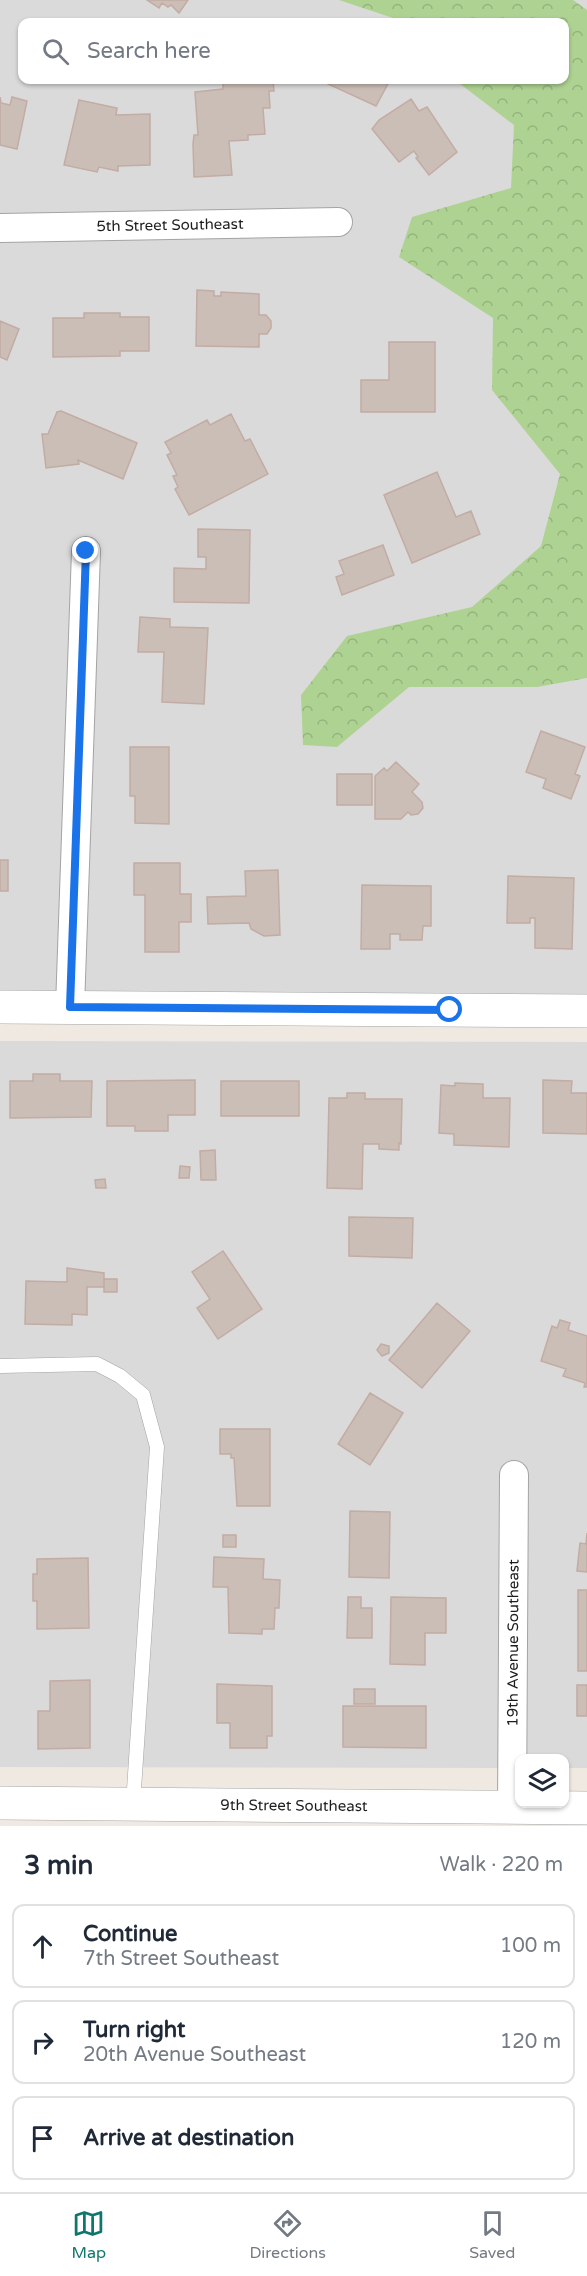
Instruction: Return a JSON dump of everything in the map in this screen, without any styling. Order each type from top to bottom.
[{"type":"street","name":"5th Street Southeast","points":[[0,228],[338,222]]},
{"type":"street","points":[[70,1007],[86,551]]},
{"type":"street","points":[[0,1007],[587,1011]]},
{"type":"street","name":"19th Avenue Southeast","points":[[512,1809],[514,1475]]},
{"type":"street","name":"9th Street Southeast","points":[[0,1803],[587,1808]]},
{"type":"lane","points":[[0,1366],[97,1364],[120,1376],[143,1395],[150,1418],[157,1447],[133,1804]]},
{"type":"shaded area","points":[[0,0],[587,0],[587,994],[0,993]]},
{"type":"shaded area","points":[[0,1041],[587,1042],[587,1768],[569,1768],[569,1754],[515,1754],[515,1768],[0,1767]]},
{"type":"green space","points":[[339,0],[573,0],[587,10],[587,678],[537,687],[409,687],[337,747],[303,745],[301,695],[347,636],[472,607],[541,546],[560,474],[492,390],[493,318],[399,257],[412,217],[511,188],[514,125],[460,84],[569,84],[569,18],[393,18]]},
{"type":"building","points":[[147,0],[188,0],[179,13],[171,5],[168,7],[162,3],[159,8]]},
{"type":"building","points":[[223,84],[273,84],[274,91],[269,91],[270,108],[263,108],[265,134],[248,135],[248,140],[229,141],[232,175],[194,177],[193,144],[194,135],[198,135],[195,92],[223,89]]},
{"type":"building","points":[[328,84],[388,84],[376,106]]},
{"type":"building","points":[[0,97],[1,103],[10,105],[12,97],[27,101],[17,149],[0,145]]},
{"type":"building","points":[[411,99],[419,111],[427,107],[457,152],[429,175],[416,158],[418,157],[414,151],[399,162],[372,129],[379,120]]},
{"type":"building","points":[[79,100],[117,108],[116,115],[150,114],[150,165],[118,166],[118,171],[99,167],[97,172],[64,165]]},
{"type":"building","points":[[197,290],[214,291],[214,296],[221,296],[221,292],[259,294],[259,315],[266,315],[271,321],[271,328],[267,334],[259,334],[259,347],[196,346]]},
{"type":"building","points":[[84,313],[120,313],[120,317],[149,317],[149,351],[120,351],[120,356],[53,357],[53,318],[84,318]]},
{"type":"building","points":[[0,321],[19,329],[7,360],[0,357]]},
{"type":"building","points":[[389,342],[435,342],[435,412],[361,412],[361,380],[389,380]]},
{"type":"building","points":[[61,411],[137,443],[123,479],[78,460],[79,464],[46,468],[42,434],[48,434],[57,412]]},
{"type":"building","points":[[231,414],[245,441],[250,439],[268,474],[189,515],[175,489],[178,487],[173,476],[177,475],[167,455],[171,453],[165,442],[207,420],[210,425]]},
{"type":"building","points":[[437,472],[456,517],[471,511],[480,534],[412,563],[384,495]]},
{"type":"building","points":[[198,529],[250,530],[249,603],[174,602],[174,568],[206,569],[206,557],[198,557]]},
{"type":"building","points":[[383,545],[394,575],[342,595],[336,577],[344,574],[339,561]]},
{"type":"building","points":[[140,617],[170,619],[170,627],[208,628],[204,704],[162,702],[164,652],[138,652]]},
{"type":"building","points":[[541,731],[585,747],[575,774],[580,776],[571,799],[543,788],[546,779],[526,772]]},
{"type":"building","points":[[130,747],[169,747],[169,824],[135,823],[135,796],[130,796]]},
{"type":"building","points":[[396,762],[419,784],[412,792],[422,802],[423,808],[418,814],[411,815],[408,812],[401,819],[375,819],[375,776],[384,768],[387,771]]},
{"type":"building","points":[[337,774],[372,774],[372,805],[337,805]]},
{"type":"building","points":[[0,860],[8,860],[8,891],[0,891]]},
{"type":"building","points":[[134,863],[180,863],[180,894],[191,894],[191,922],[179,922],[179,952],[145,952],[145,895],[134,895]]},
{"type":"building","points":[[278,870],[280,935],[264,936],[251,929],[249,923],[208,924],[207,897],[246,896],[245,871]]},
{"type":"building","points":[[508,876],[574,878],[572,949],[535,948],[535,918],[530,918],[530,923],[507,923]]},
{"type":"building","points":[[362,885],[431,886],[431,926],[423,926],[422,940],[400,940],[400,934],[390,934],[390,949],[361,949]]},
{"type":"building","points":[[33,1074],[60,1074],[60,1081],[92,1081],[91,1117],[10,1118],[10,1081],[33,1081]]},
{"type":"building","points":[[195,1080],[195,1115],[168,1115],[168,1131],[135,1131],[135,1126],[107,1126],[107,1081]]},
{"type":"building","points":[[543,1080],[572,1081],[571,1093],[587,1093],[587,1134],[543,1133]]},
{"type":"building","points":[[221,1081],[299,1081],[299,1116],[221,1116]]},
{"type":"building","points":[[455,1083],[483,1084],[483,1098],[510,1098],[509,1147],[454,1145],[454,1134],[439,1133],[441,1085],[455,1086]]},
{"type":"building","points":[[347,1093],[365,1093],[365,1099],[402,1099],[399,1150],[379,1149],[379,1144],[363,1144],[362,1189],[327,1188],[329,1098],[347,1098]]},
{"type":"building","points":[[215,1150],[216,1180],[201,1180],[200,1151]]},
{"type":"building","points":[[180,1166],[190,1167],[189,1178],[179,1178]]},
{"type":"building","points":[[105,1179],[106,1188],[96,1188],[95,1180]]},
{"type":"building","points":[[349,1217],[413,1218],[412,1258],[349,1256]]},
{"type":"building","points":[[223,1251],[262,1309],[218,1339],[197,1308],[210,1299],[192,1272]]},
{"type":"building","points":[[67,1268],[104,1273],[104,1287],[87,1287],[87,1315],[72,1314],[72,1325],[25,1324],[26,1281],[67,1282]]},
{"type":"building","points":[[104,1279],[117,1279],[117,1292],[104,1292]]},
{"type":"building","points":[[437,1303],[470,1331],[422,1388],[389,1360]]},
{"type":"building","points":[[560,1320],[570,1323],[568,1330],[587,1336],[587,1387],[584,1387],[585,1383],[563,1376],[566,1369],[541,1361],[552,1326],[557,1328]]},
{"type":"building","points":[[381,1344],[389,1346],[389,1353],[382,1356],[377,1350]]},
{"type":"building","points":[[370,1393],[403,1413],[370,1465],[338,1444]]},
{"type":"building","points":[[220,1429],[270,1429],[270,1506],[237,1506],[234,1458],[231,1458],[231,1454],[220,1454]]},
{"type":"building","points":[[350,1511],[390,1512],[389,1578],[349,1577]]},
{"type":"building","points":[[587,1533],[587,1572],[577,1571],[580,1543],[586,1544]]},
{"type":"building","points":[[223,1535],[236,1535],[236,1547],[223,1547]]},
{"type":"building","points":[[214,1557],[264,1559],[263,1579],[280,1580],[279,1608],[275,1608],[274,1629],[262,1629],[262,1634],[229,1633],[228,1587],[213,1587]]},
{"type":"building","points":[[88,1558],[89,1628],[37,1629],[37,1601],[33,1601],[33,1574],[37,1574],[37,1559]]},
{"type":"building","points":[[578,1590],[587,1590],[587,1671],[578,1671]]},
{"type":"building","points":[[348,1597],[361,1597],[361,1608],[372,1608],[372,1638],[347,1638]]},
{"type":"building","points":[[391,1597],[446,1598],[446,1633],[425,1633],[425,1665],[390,1664]]},
{"type":"building","points":[[90,1680],[90,1748],[38,1749],[38,1711],[50,1711],[50,1681]]},
{"type":"building","points":[[217,1684],[272,1686],[272,1736],[267,1736],[267,1748],[230,1748],[230,1723],[217,1723]]},
{"type":"building","points":[[577,1685],[587,1685],[587,1716],[577,1716]]},
{"type":"building","points":[[354,1689],[375,1689],[375,1704],[354,1704]]},
{"type":"building","points":[[343,1706],[426,1706],[426,1748],[343,1747]]},
{"type":"route","points":[[86,551],[70,1007],[450,1010]]}]
